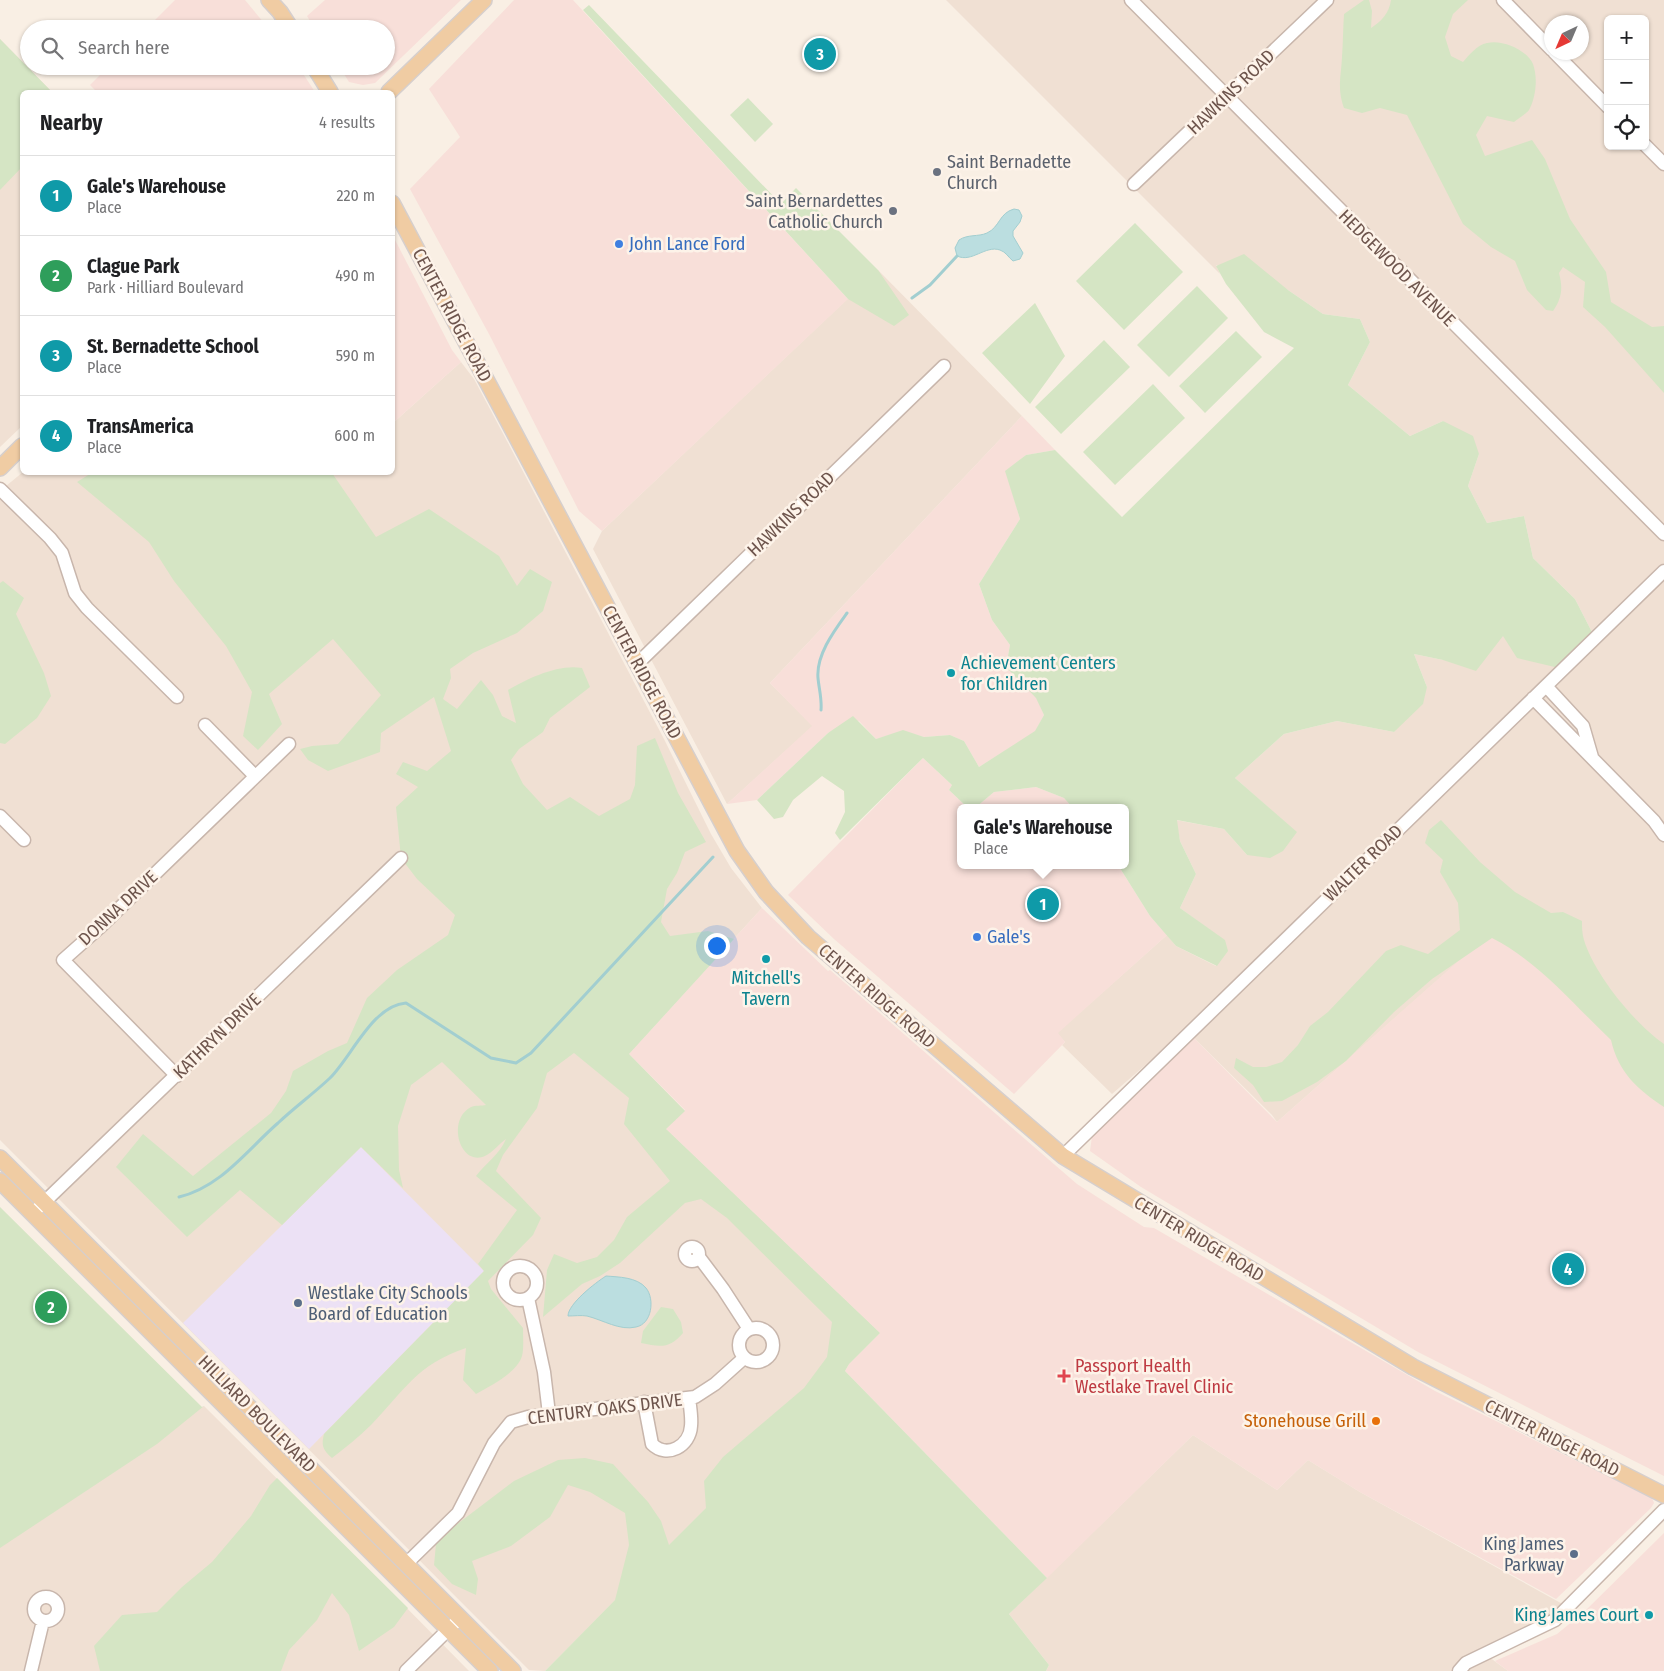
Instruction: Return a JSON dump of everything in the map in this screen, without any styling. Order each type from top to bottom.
[{"type":"main road","points":[[269,0],[285,20]]},
{"type":"main road","points":[[391,90],[484,0]]},
{"type":"main road","points":[[320,75],[329,90]]},
{"type":"main road","name":"CENTER RIDGE ROAD","points":[[395,209],[737,851],[781,909],[808,937],[1063,1156],[1413,1367],[1664,1495]]},
{"type":"main road","points":[[0,468],[20,448]]},
{"type":"main road","name":"HILLIARD BOULEVARD","points":[[0,1158],[513,1671]]},
{"type":"main road","name":"HILLIARD BOULEVARD","points":[[0,1181],[490,1671]]},
{"type":"street","name":"HEDGEWOOD AVENUE","points":[[1132,0],[1664,534]]},
{"type":"street","name":"HAWKINS ROAD","points":[[1134,184],[1326,0]]},
{"type":"street","points":[[1503,0],[1544,42]]},
{"type":"street","points":[[1562,60],[1606,105]]},
{"type":"street","points":[[1649,149],[1664,164]]},
{"type":"street","name":"HAWKINS ROAD","points":[[638,663],[944,366]]},
{"type":"street","points":[[0,488],[50,538],[62,553],[75,593],[86,608],[177,697]]},
{"type":"street","name":"WALTER ROAD","points":[[1063,1156],[1664,571]]},
{"type":"street","points":[[1546,686],[1582,726],[1592,757]]},
{"type":"street","points":[[1533,698],[1654,821],[1664,835]]},
{"type":"street","points":[[205,725],[255,776]]},
{"type":"street","name":"DONNA DRIVE","points":[[176,1076],[63,960],[100,928],[289,744]]},
{"type":"street","points":[[0,816],[24,840]]},
{"type":"street","name":"KATHRYN DRIVE","points":[[33,1213],[401,858]]},
{"type":"street","points":[[699,1257],[723,1289],[748,1329]]},
{"type":"street","points":[[528,1298],[544,1372],[549,1414]]},
{"type":"street","points":[[748,1329],[763,1329],[768,1333],[773,1344],[772,1353],[766,1360],[752,1363],[744,1358],[738,1348],[740,1336],[748,1329]]},
{"type":"street","name":"CENTURY OAKS DRIVE","points":[[406,1564],[458,1513],[494,1443],[511,1422],[549,1414],[690,1398],[707,1390],[744,1358]]},
{"type":"street","points":[[644,1402],[652,1444],[663,1452],[669,1452],[683,1444],[692,1428],[690,1398]]},
{"type":"street","points":[[1459,1671],[1466,1663],[1555,1620],[1664,1510]]},
{"type":"street","points":[[406,1671],[460,1618]]},
{"type":"street","points":[[31,1671],[43,1621]]},
{"type":"shaded area","points":[[175,0],[245,0],[262,20],[155,20]]},
{"type":"shaded area","points":[[325,0],[461,0],[395,64],[395,20],[309,20],[307,16]]},
{"type":"shaded area","name":"John Lance Ford","points":[[514,0],[573,0],[848,299],[602,531],[579,511],[489,334],[410,189],[460,137],[429,89]]},
{"type":"shaded area","points":[[946,0],[1664,0],[1664,563],[1594,636],[1575,599],[1533,558],[1524,516],[1487,523],[1468,486],[1479,454],[1443,421],[1410,436],[1348,385],[1370,342],[1360,319],[1323,314],[1288,290],[1216,265],[1220,274]]},
{"type":"shaded area","points":[[0,39],[20,59],[20,75],[35,75],[50,90],[20,90],[20,428],[0,447]]},
{"type":"shaded area","points":[[100,75],[304,75],[314,90],[95,90],[90,85]]},
{"type":"shaded area","points":[[345,75],[383,75],[375,83],[363,85],[349,82]]},
{"type":"shaded area","points":[[395,240],[452,350],[461,362],[395,421]]},
{"type":"shaded area","points":[[878,270],[1022,416],[770,683],[813,726],[727,804],[593,549],[602,531]]},
{"type":"shaded area","points":[[461,362],[474,379],[499,426],[664,739],[711,834],[731,868],[762,908],[629,1054],[685,1111],[666,1129],[880,1333],[545,1671],[529,1670],[0,1140],[0,491],[20,474],[395,475],[395,421]]},
{"type":"shaded area","points":[[1022,416],[1055,450],[1026,455],[1006,471],[1020,519],[979,584],[992,620],[1010,645],[1006,667],[1037,698],[1044,715],[1035,732],[979,767],[964,741],[950,735],[924,737],[903,731],[876,739],[859,721],[828,733],[757,800],[727,804],[812,726],[770,683]]},
{"type":"shaded area","points":[[1664,580],[1664,1084],[1499,926],[1277,1122],[1194,1038]]},
{"type":"shaded area","points":[[1503,635],[1559,668],[1165,1048],[1112,1094],[1062,1045],[1065,1042],[1057,1033],[1167,935],[1176,946],[1216,966],[1225,941],[1180,908],[1196,874],[1180,841],[1176,820],[1224,829],[1247,855],[1296,832],[1235,778],[1284,734],[1337,721],[1394,732],[1427,687],[1414,654],[1443,660]]},
{"type":"shaded area","points":[[923,758],[952,785],[949,790],[964,804],[957,804],[957,869],[1121,869],[1150,916],[1167,935],[1058,1033],[1065,1042],[1014,1094],[834,939],[788,895]]},
{"type":"shaded area","points":[[1036,787],[1064,798],[1069,804],[980,804],[994,792]]},
{"type":"shaded area","points":[[762,908],[828,971],[830,970],[1077,1184],[1144,1227],[1154,1228],[1435,1391],[1652,1498],[1654,1503],[1651,1508],[1556,1599],[1360,1492],[1308,1460],[1277,1490],[1193,1435],[1047,1578],[845,1371],[849,1364],[880,1333],[666,1129],[685,1110],[629,1054]]},
{"type":"shaded area","points":[[1499,925],[1664,1084],[1664,1476],[1418,1352],[1141,1187],[1090,1151],[1092,1136],[1194,1038],[1277,1122]]},
{"type":"shaded area","points":[[361,1147],[484,1271],[309,1449],[183,1323]]},
{"type":"shaded area","points":[[204,1406],[469,1671],[0,1671],[0,1533]]},
{"type":"shaded area","points":[[1193,1435],[1277,1490],[1308,1460],[1360,1492],[1568,1607],[1489,1657],[1508,1671],[1046,1671],[1049,1665],[1009,1614]]},
{"type":"shaded area","points":[[1664,1533],[1664,1671],[1508,1671],[1495,1661],[1557,1634],[1584,1612]]},
{"type":"green space","points":[[1364,0],[1369,0],[1372,11],[1371,28],[1389,9],[1391,0],[1468,0],[1453,14],[1445,37],[1451,56],[1463,62],[1480,46],[1493,42],[1507,44],[1520,50],[1530,59],[1535,69],[1536,87],[1529,110],[1514,122],[1487,116],[1476,135],[1485,156],[1532,140],[1545,159],[1570,219],[1606,272],[1611,302],[1652,327],[1664,326],[1664,393],[1605,327],[1583,307],[1585,282],[1563,267],[1559,273],[1561,283],[1560,297],[1553,311],[1546,310],[1527,290],[1515,261],[1491,247],[1463,224],[1407,115],[1380,108],[1362,113],[1344,108],[1340,82],[1344,14]]},
{"type":"green space","points":[[589,5],[781,204],[796,188],[878,270],[909,315],[894,326],[848,299],[583,10]]},
{"type":"green space","points":[[0,39],[20,59],[20,75],[35,75],[50,90],[20,90],[20,169],[0,190]]},
{"type":"green space","points":[[748,98],[773,124],[755,142],[730,115]]},
{"type":"green space","points":[[1135,223],[1183,272],[1124,330],[1076,281]]},
{"type":"green space","points":[[1244,254],[1288,290],[1323,314],[1360,319],[1370,342],[1348,385],[1410,436],[1443,421],[1473,436],[1479,454],[1468,486],[1487,523],[1524,516],[1533,558],[1575,599],[1594,636],[1559,668],[1517,658],[1503,636],[1476,671],[1443,660],[1414,654],[1427,687],[1423,704],[1394,732],[1337,721],[1284,734],[1235,778],[1297,832],[1283,851],[1270,858],[1247,855],[1224,829],[1177,820],[1180,841],[1196,874],[1180,908],[1225,940],[1228,951],[1217,966],[1176,946],[1150,916],[1121,869],[1129,869],[1129,804],[1069,804],[1064,798],[1036,787],[994,792],[980,804],[964,804],[949,790],[952,785],[923,758],[840,840],[835,833],[845,812],[844,791],[822,776],[793,800],[783,817],[774,819],[757,800],[828,733],[853,716],[876,739],[903,730],[924,737],[950,735],[964,741],[979,767],[1035,731],[1044,715],[1036,698],[1006,667],[1010,645],[992,620],[979,584],[1020,519],[1005,471],[1026,455],[1055,450],[1122,517],[1294,348],[1264,332],[1226,284],[1216,266]]},
{"type":"green space","points":[[1197,286],[1228,318],[1169,377],[1137,345]]},
{"type":"green space","points":[[1035,303],[1065,356],[1030,404],[982,353]]},
{"type":"green space","points":[[1236,331],[1262,357],[1205,413],[1179,386]]},
{"type":"green space","points":[[1104,340],[1130,367],[1061,434],[1035,407]]},
{"type":"green space","points":[[1153,384],[1185,418],[1115,485],[1083,452]]},
{"type":"green space","points":[[88,475],[333,475],[376,537],[429,509],[499,556],[517,586],[530,569],[552,582],[543,611],[517,633],[473,653],[450,669],[451,678],[443,699],[457,709],[481,680],[493,695],[502,716],[516,723],[508,690],[534,677],[554,670],[573,667],[582,668],[590,687],[550,718],[543,732],[519,749],[511,760],[523,784],[547,810],[570,797],[599,816],[630,799],[635,785],[637,746],[655,738],[678,793],[706,842],[685,852],[677,873],[667,889],[661,922],[670,936],[708,931],[734,939],[629,1054],[685,1111],[666,1129],[880,1333],[849,1364],[845,1371],[1047,1578],[1009,1614],[1049,1665],[1046,1671],[545,1671],[615,1600],[629,1545],[625,1513],[590,1492],[568,1485],[550,1517],[511,1546],[472,1561],[478,1579],[476,1595],[452,1584],[434,1565],[436,1544],[452,1528],[514,1481],[558,1460],[585,1458],[613,1464],[648,1502],[661,1521],[669,1545],[706,1508],[704,1481],[723,1457],[804,1388],[827,1357],[832,1322],[727,1218],[701,1199],[685,1203],[620,1263],[600,1276],[582,1284],[543,1317],[547,1270],[554,1254],[577,1263],[597,1257],[614,1240],[627,1217],[670,1181],[624,1124],[629,1098],[574,1053],[547,1073],[537,1108],[503,1155],[496,1171],[541,1218],[533,1235],[488,1281],[491,1289],[523,1328],[523,1350],[519,1362],[509,1373],[476,1394],[463,1380],[466,1348],[449,1355],[435,1362],[412,1380],[362,1434],[332,1458],[327,1453],[323,1445],[324,1434],[484,1271],[478,1264],[517,1210],[476,1176],[497,1154],[506,1139],[488,1155],[476,1158],[469,1155],[463,1149],[459,1140],[459,1122],[463,1113],[473,1106],[486,1105],[442,1062],[411,1085],[398,1126],[399,1170],[403,1188],[361,1147],[282,1225],[240,1190],[187,1237],[116,1167],[143,1134],[193,1176],[271,1113],[286,1091],[293,1071],[328,1051],[347,1043],[367,998],[397,970],[448,935],[455,915],[417,879],[401,858],[396,807],[418,787],[396,774],[403,762],[427,771],[451,751],[434,697],[381,733],[380,752],[328,771],[308,760],[300,749],[338,744],[381,695],[333,639],[269,694],[282,724],[258,750],[243,736],[252,692],[226,646],[174,581],[149,542],[77,482]]},
{"type":"green space","points":[[3,581],[24,598],[16,614],[44,673],[51,696],[37,718],[5,744],[0,743],[0,583]]},
{"type":"green space","points":[[1441,820],[1480,862],[1515,892],[1551,913],[1563,912],[1582,921],[1583,938],[1606,983],[1641,1024],[1664,1044],[1664,1107],[1630,1079],[1619,1062],[1611,1040],[1569,998],[1525,959],[1492,938],[1432,979],[1394,1012],[1346,1061],[1317,1082],[1282,1101],[1264,1102],[1253,1085],[1234,1068],[1236,1058],[1253,1067],[1266,1067],[1282,1062],[1298,1045],[1310,1026],[1328,1012],[1386,951],[1401,945],[1428,954],[1460,930],[1458,903],[1440,872],[1443,860],[1425,843],[1429,830]]},
{"type":"green space","points":[[0,1207],[202,1407],[204,1406],[157,1444],[0,1548]]},
{"type":"green space","points":[[661,1307],[673,1309],[681,1322],[683,1333],[674,1342],[669,1344],[654,1345],[641,1343],[643,1331]]},
{"type":"green space","points":[[289,1457],[446,1613],[442,1614],[287,1459]]},
{"type":"green space","points":[[277,1478],[408,1608],[394,1627],[359,1651],[349,1615],[332,1593],[317,1620],[289,1650],[281,1671],[100,1671],[94,1646],[122,1615],[157,1612],[182,1587],[212,1562],[251,1516],[270,1485]]},
{"type":"water","points":[[1014,209],[1019,210],[1022,216],[1013,231],[1013,236],[1023,253],[1020,259],[1013,261],[1004,252],[994,249],[963,258],[957,256],[955,248],[959,240],[987,233],[995,227],[1005,214]]},
{"type":"water","points":[[606,1276],[633,1280],[646,1288],[651,1304],[649,1316],[641,1325],[624,1328],[587,1316],[568,1316],[569,1311],[577,1300]]},
{"type":"waterway","points":[[912,298],[930,285],[957,256]]},
{"type":"waterway","points":[[821,710],[818,678],[820,661],[827,644],[847,613]]},
{"type":"waterway","points":[[179,1197],[208,1185],[233,1166],[284,1117],[330,1078],[373,1022],[383,1012],[394,1006],[406,1003],[491,1058],[516,1063],[531,1053],[713,857]]},
{"type":"place","name":"St. Bernadette School","points":[[820,54]]},
{"type":"place","name":"Saint Bernadette Church","points":[[937,172]]},
{"type":"place","name":"Saint Bernardettes Catholic Church","points":[[893,211]]},
{"type":"place","name":"John Lance Ford","points":[[619,244]]},
{"type":"place","name":"Achievement Centers for Children","points":[[951,673]]},
{"type":"place","name":"Gale's Warehouse","points":[[1043,904]]},
{"type":"place","name":"Gale's","points":[[977,937]]},
{"type":"place","name":"Mitchell's Tavern","points":[[766,959]]},
{"type":"place","name":"TransAmerica","points":[[1568,1269]]},
{"type":"place","name":"Westlake City Schools Board of Education","points":[[298,1303]]},
{"type":"place","name":"Clague Park","points":[[51,1307]]},
{"type":"place","name":"Passport Health Westlake Travel Clinic","points":[[1064,1376]]},
{"type":"place","name":"Stonehouse Grill","points":[[1376,1421]]},
{"type":"place","name":"King James Parkway","points":[[1574,1554]]},
{"type":"place","name":"King James Court","points":[[1649,1615]]}]
